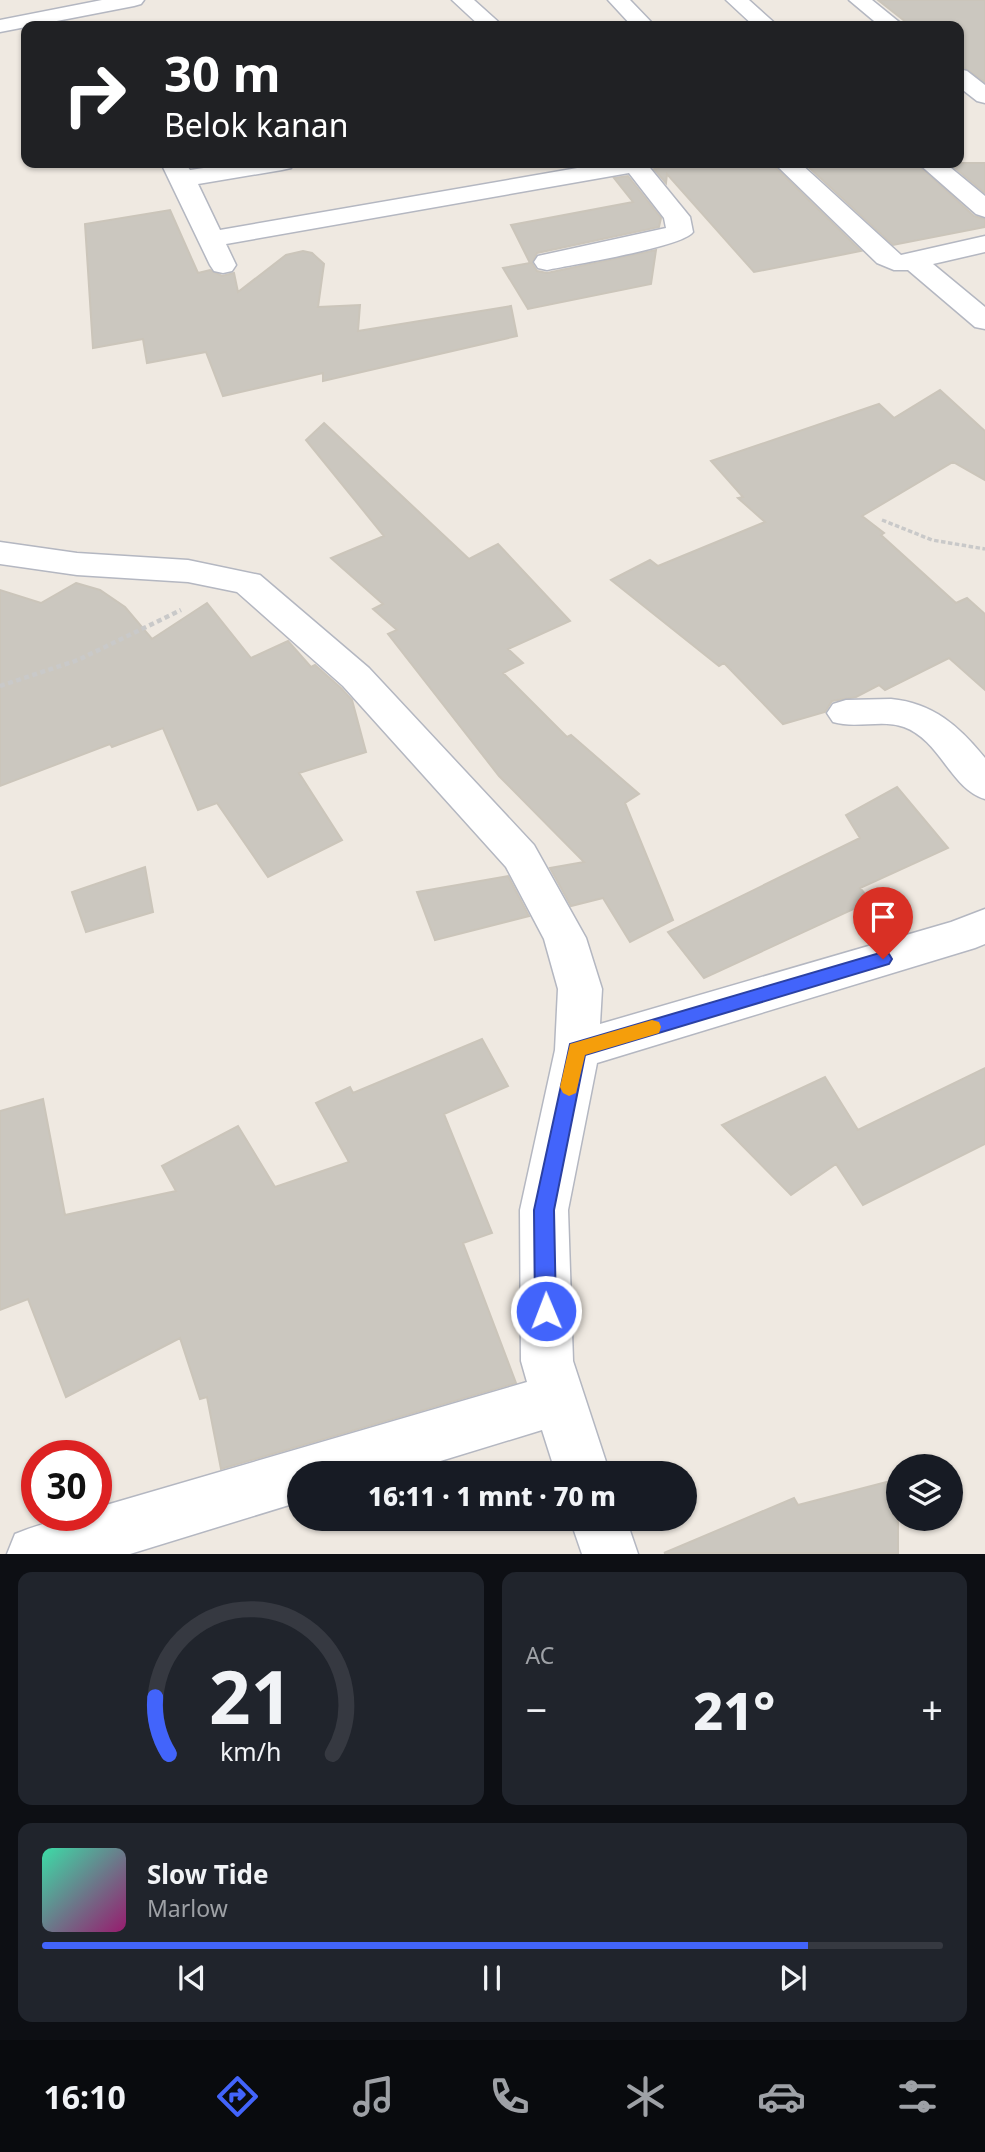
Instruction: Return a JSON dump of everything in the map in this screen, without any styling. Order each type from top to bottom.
[{"type":"street","points":[[26,21],[134,0]]},
{"type":"street","points":[[462,0],[486,21]]},
{"type":"street","points":[[618,0],[639,21]]},
{"type":"street","points":[[736,0],[761,21]]},
{"type":"street","points":[[859,0],[886,21]]},
{"type":"street","points":[[0,26],[21,22]]},
{"type":"street","points":[[964,80],[985,96]]},
{"type":"street","points":[[217,168],[178,171],[222,264]]},
{"type":"street","points":[[211,239],[611,168]]},
{"type":"street","points":[[547,262],[680,232],[677,218],[637,168]]},
{"type":"street","points":[[791,168],[894,262],[913,261],[985,244]]},
{"type":"street","points":[[936,168],[985,209]]},
{"type":"street","points":[[913,261],[985,321]]},
{"type":"street","points":[[0,553],[77,564],[188,571],[248,583],[356,677],[520,856],[565,938],[580,989],[577,1050],[544,1210],[547,1361],[579,1461]]},
{"type":"street","points":[[846,713],[886,712],[923,720],[938,732],[985,786]]},
{"type":"street","points":[[577,1050],[960,936],[985,926]]},
{"type":"street","points":[[350,1461],[559,1399]]},
{"type":"street","points":[[34,1553],[287,1479]]},
{"type":"street","points":[[602,1531],[610,1553]]},
{"type":"path","points":[[882,520],[909,534],[960,547],[985,549]]},
{"type":"path","points":[[0,686],[78,660],[124,640],[201,599],[219,587],[226,577]]},
{"type":"building","points":[[878,0],[985,0],[985,82],[964,67],[964,21],[905,21]]},
{"type":"building","points":[[964,163],[985,163],[985,193],[955,168],[964,168]]},
{"type":"building","points":[[776,168],[861,251],[754,272],[667,174],[666,183],[654,169]]},
{"type":"building","points":[[809,168],[921,168],[974,216],[985,219],[985,227],[893,245]]},
{"type":"building","points":[[628,176],[661,218],[659,227],[537,253],[532,263],[537,271],[547,273],[656,250],[651,284],[528,309],[503,268],[530,263],[511,225],[633,202],[614,178]]},
{"type":"building","points":[[170,210],[198,273],[210,270],[222,276],[234,273],[238,292],[286,255],[303,251],[312,253],[324,264],[318,307],[360,305],[358,331],[511,306],[517,336],[323,381],[323,373],[223,396],[206,352],[147,363],[143,339],[93,348],[85,224]]},
{"type":"building","points":[[940,390],[985,431],[985,480],[953,462],[862,516],[884,533],[881,535],[956,603],[967,598],[985,614],[985,690],[949,658],[885,690],[879,685],[856,697],[832,701],[825,712],[783,724],[724,663],[719,666],[611,580],[650,560],[658,566],[765,522],[738,498],[743,497],[711,461],[879,404],[894,418]]},
{"type":"building","points":[[324,423],[469,559],[498,544],[570,621],[508,649],[523,663],[503,673],[567,737],[571,735],[639,794],[625,803],[673,920],[630,942],[603,898],[571,906],[550,868],[584,862],[499,776],[388,634],[397,630],[373,609],[383,604],[331,558],[384,536],[306,440]]},
{"type":"building","points":[[76,583],[100,590],[125,607],[152,639],[207,603],[251,658],[288,641],[311,667],[315,665],[341,688],[352,700],[366,752],[299,773],[342,840],[268,877],[217,803],[198,810],[163,728],[112,747],[110,744],[0,786],[0,590],[41,603]]},
{"type":"building","points":[[897,787],[948,848],[860,888],[871,901],[704,978],[668,932],[860,838],[846,815]]},
{"type":"building","points":[[145,867],[153,912],[86,932],[72,892]]},
{"type":"building","points":[[508,876],[529,916],[435,940],[417,892]]},
{"type":"building","points":[[482,1039],[508,1086],[444,1114],[492,1233],[463,1243],[516,1383],[221,1469],[207,1397],[200,1399],[180,1338],[66,1397],[28,1299],[0,1310],[0,1111],[43,1099],[65,1215],[176,1191],[162,1166],[238,1126],[275,1187],[349,1162],[316,1103],[350,1087],[353,1093]]},
{"type":"building","points":[[985,1068],[985,1144],[863,1205],[836,1164],[791,1195],[722,1125],[825,1077],[858,1130]]},
{"type":"building","points":[[886,1482],[886,1531],[898,1531],[898,1553],[664,1553],[794,1498],[798,1505]]},
{"type":"slow traffic","points":[[569,1087],[577,1050],[652,1027]]},
{"type":"route","points":[[546,1311],[544,1210],[577,1050],[883,959]]}]
